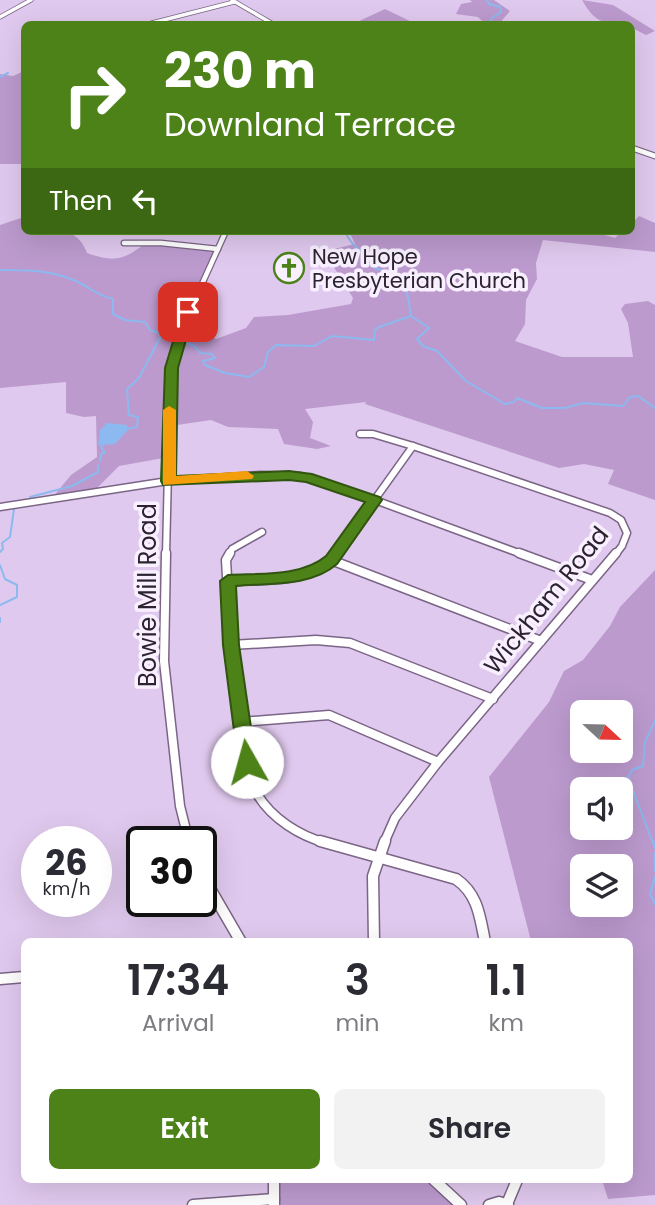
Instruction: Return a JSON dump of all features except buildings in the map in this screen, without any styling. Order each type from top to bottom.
[{"type":"street","points":[[0,17],[31,0]]},
{"type":"street","points":[[159,21],[233,1],[267,21]]},
{"type":"street","points":[[635,149],[655,156]]},
{"type":"street","name":"Bowie Mill Road","points":[[185,826],[180,806],[164,661],[170,387],[178,340],[224,235]]},
{"type":"street","points":[[124,243],[147,242],[218,249]]},
{"type":"street","name":"Wickham Road","points":[[360,435],[373,434],[413,446],[610,513],[621,520],[627,529],[626,539],[438,762],[395,818],[377,858],[371,900],[374,938]]},
{"type":"street","points":[[228,581],[300,575],[318,570],[331,560],[413,446]]},
{"type":"street","points":[[0,507],[168,481],[289,475],[307,478],[375,500],[592,580]]},
{"type":"street","points":[[262,532],[229,552],[226,560],[231,645],[251,780],[268,810],[293,831],[377,858],[444,874],[465,884],[472,890],[484,938]]},
{"type":"street","points":[[331,560],[541,641]]},
{"type":"street","points":[[231,645],[316,640],[351,643],[493,698]]},
{"type":"street","points":[[242,722],[329,715],[438,762]]},
{"type":"street","points":[[217,901],[239,938]]},
{"type":"street","points":[[0,979],[21,977]]},
{"type":"street","points":[[193,1205],[274,1202],[274,1183]]},
{"type":"street","points":[[437,1183],[461,1205]]},
{"type":"street","points":[[489,1205],[499,1202],[508,1205],[516,1183]]},
{"type":"shaded area","points":[[470,0],[494,0],[510,11],[502,21],[482,21],[478,17],[456,14],[461,4],[472,2]]},
{"type":"shaded area","points":[[582,0],[613,5],[655,31],[646,35],[635,30],[635,21],[602,21],[592,14]]},
{"type":"shaded area","points":[[385,9],[410,21],[359,21]]},
{"type":"shaded area","points":[[21,72],[21,164],[0,164],[0,74],[13,76]]},
{"type":"shaded area","points":[[639,216],[655,223],[655,252],[543,240],[536,263],[537,279],[526,300],[525,324],[515,341],[562,357],[633,357],[628,323],[621,309],[625,304],[648,301],[655,305],[655,500],[608,484],[614,470],[584,464],[559,468],[365,404],[366,402],[305,409],[313,422],[310,438],[331,446],[317,449],[284,444],[278,429],[228,427],[211,420],[177,425],[177,417],[170,416],[169,457],[119,466],[92,493],[52,498],[71,475],[97,457],[96,416],[84,417],[66,413],[66,382],[0,388],[0,225],[21,218],[21,235],[74,235],[87,253],[105,258],[125,256],[147,242],[218,249],[185,321],[216,339],[246,328],[254,317],[288,315],[351,304],[353,298],[327,256],[334,249],[355,244],[351,235],[605,235],[615,238],[618,235],[635,235],[635,220]]},
{"type":"shaded area","points":[[655,570],[655,1195],[608,1199],[603,1183],[633,1183],[633,938],[530,938],[489,777],[549,702],[564,671],[583,660],[610,626],[620,607]]},
{"type":"shaded area","points":[[274,1183],[437,1183],[458,1205],[274,1205]]},
{"type":"water","points":[[107,423],[127,425],[128,430],[115,444],[98,445],[100,430]]},
{"type":"waterway","points":[[487,0],[489,4],[500,7],[501,12],[491,21]]},
{"type":"waterway","points":[[0,77],[8,73]]},
{"type":"waterway","points":[[347,235],[375,268],[403,284],[411,316]]},
{"type":"waterway","points":[[0,270],[40,272],[69,278],[113,299],[113,314],[125,320],[145,322],[150,330],[176,338]]},
{"type":"waterway","points":[[181,340],[196,347],[200,353],[212,354],[215,358],[203,361],[205,365],[225,373],[249,377],[264,367],[268,352],[276,345],[314,346],[332,336],[374,340],[375,330],[379,327],[411,316]]},
{"type":"waterway","points":[[411,316],[429,328],[417,339],[423,346],[437,351],[466,381],[505,404],[514,402],[517,398],[542,408],[565,408],[583,403],[623,406],[630,397],[638,396],[655,408]]},
{"type":"waterway","points":[[126,429],[137,427],[138,417],[129,415],[127,389],[139,378],[162,334]]},
{"type":"waterway","points":[[100,461],[101,454],[105,453],[101,447],[104,444]]},
{"type":"waterway","points":[[30,497],[72,486],[98,472],[98,465]]},
{"type":"waterway","points":[[0,552],[3,549],[2,543],[10,537],[14,509]]},
{"type":"waterway","points":[[0,565],[5,579],[17,585],[17,597],[0,605]]},
{"type":"waterway","points":[[653,843],[628,778],[632,770],[643,766],[645,742],[655,721]]},
{"type":"waterway","points":[[653,841],[655,848]]},
{"type":"waterway","points":[[655,853],[655,871]]},
{"type":"waterway","points":[[655,877],[650,894],[655,904]]},
{"type":"slow traffic","points":[[169,410],[168,481],[247,476]]},
{"type":"place","name":"New Hope Presbyterian Church","points":[[289,268]]},
{"type":"route","points":[[188,312],[172,368],[168,481],[289,475],[326,483],[375,500],[323,567],[300,575],[228,581],[231,645],[247,762]]}]
